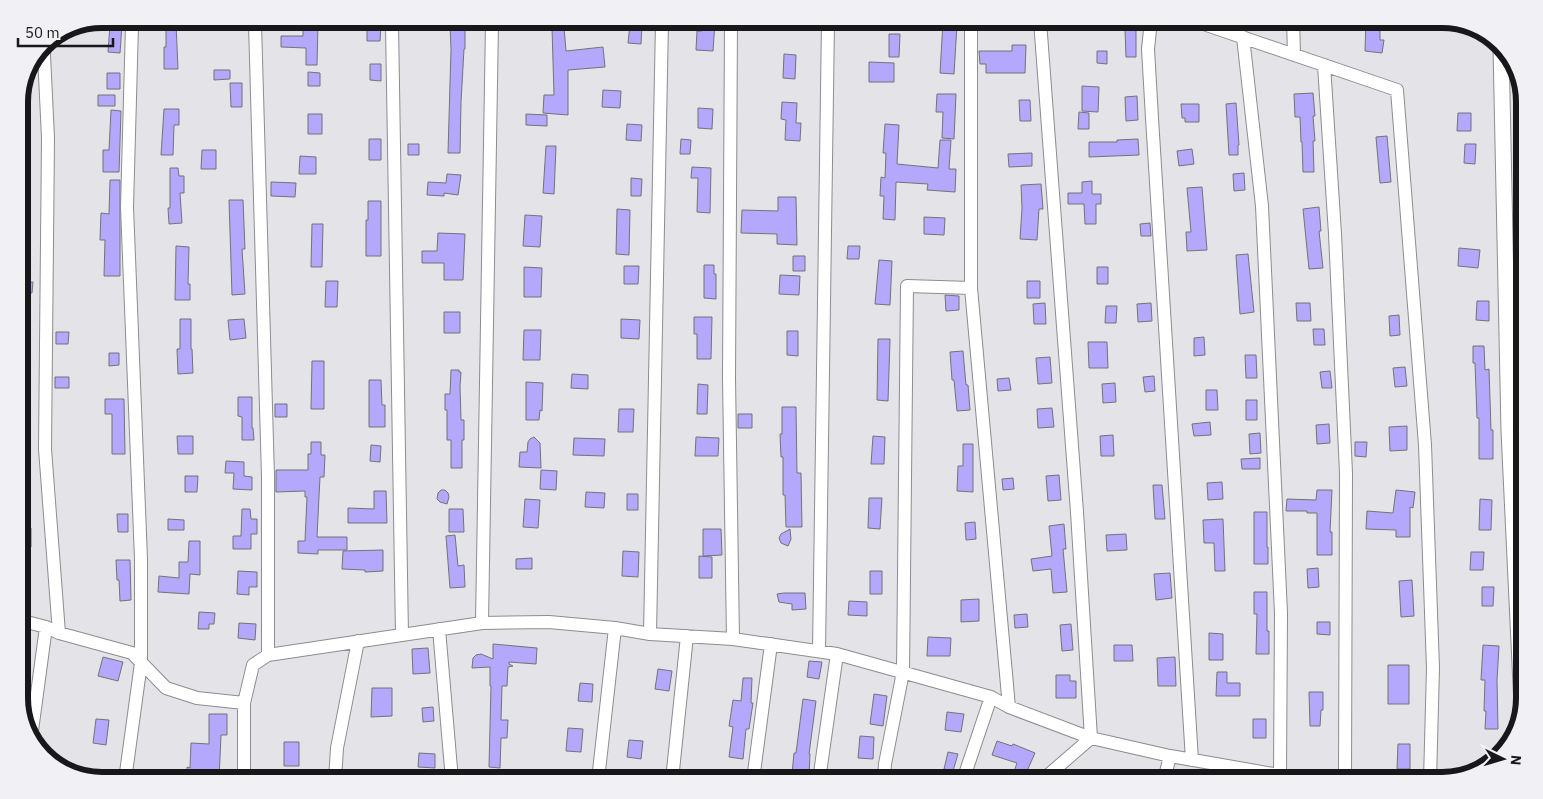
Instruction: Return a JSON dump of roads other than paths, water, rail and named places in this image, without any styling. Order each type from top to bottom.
[{"type":"street","points":[[126,772],[141,662],[141,559],[127,207],[132,28]]},
{"type":"street","points":[[255,28],[268,477],[268,654]]},
{"type":"street","points":[[392,28],[402,635]]},
{"type":"street","points":[[482,622],[492,28]]},
{"type":"street","points":[[650,634],[662,28]]},
{"type":"street","points":[[731,28],[729,378],[733,639]]},
{"type":"street","points":[[820,651],[828,28]]},
{"type":"street","points":[[971,28],[971,288],[1009,707]]},
{"type":"street","points":[[1041,28],[1077,512],[1091,738]]},
{"type":"street","points":[[1150,28],[1148,49],[1192,760]]},
{"type":"street","points":[[1217,28],[1397,90],[1424,445],[1432,668],[1430,772]]},
{"type":"street","points":[[1293,28],[1294,55]]},
{"type":"street","points":[[1243,37],[1262,216],[1281,613],[1280,772]]},
{"type":"street","points":[[45,54],[48,138],[45,448],[59,633]]},
{"type":"street","points":[[1501,59],[1509,431],[1516,575]]},
{"type":"street","points":[[1324,65],[1335,234],[1346,473],[1345,772]]},
{"type":"street","points":[[884,772],[903,672],[907,286],[971,288]]},
{"type":"street","points":[[28,622],[132,653],[166,688],[196,698],[244,703]]},
{"type":"street","points":[[244,772],[244,703],[254,665],[268,654],[482,622],[549,622],[615,628],[650,634],[733,639],[837,654],[991,697],[1009,707],[1091,738],[1192,760],[1234,772]]},
{"type":"street","points":[[33,725],[46,627]]},
{"type":"street","points":[[599,772],[615,628]]},
{"type":"street","points":[[439,629],[451,772]]},
{"type":"street","points":[[673,772],[688,636]]},
{"type":"street","points":[[336,772],[337,748],[358,641]]},
{"type":"street","points":[[754,772],[771,644]]},
{"type":"street","points":[[820,772],[837,654]]},
{"type":"street","points":[[966,772],[991,697]]},
{"type":"street","points":[[1052,772],[1091,738]]},
{"type":"street","points":[[1166,772],[1170,756]]}]
